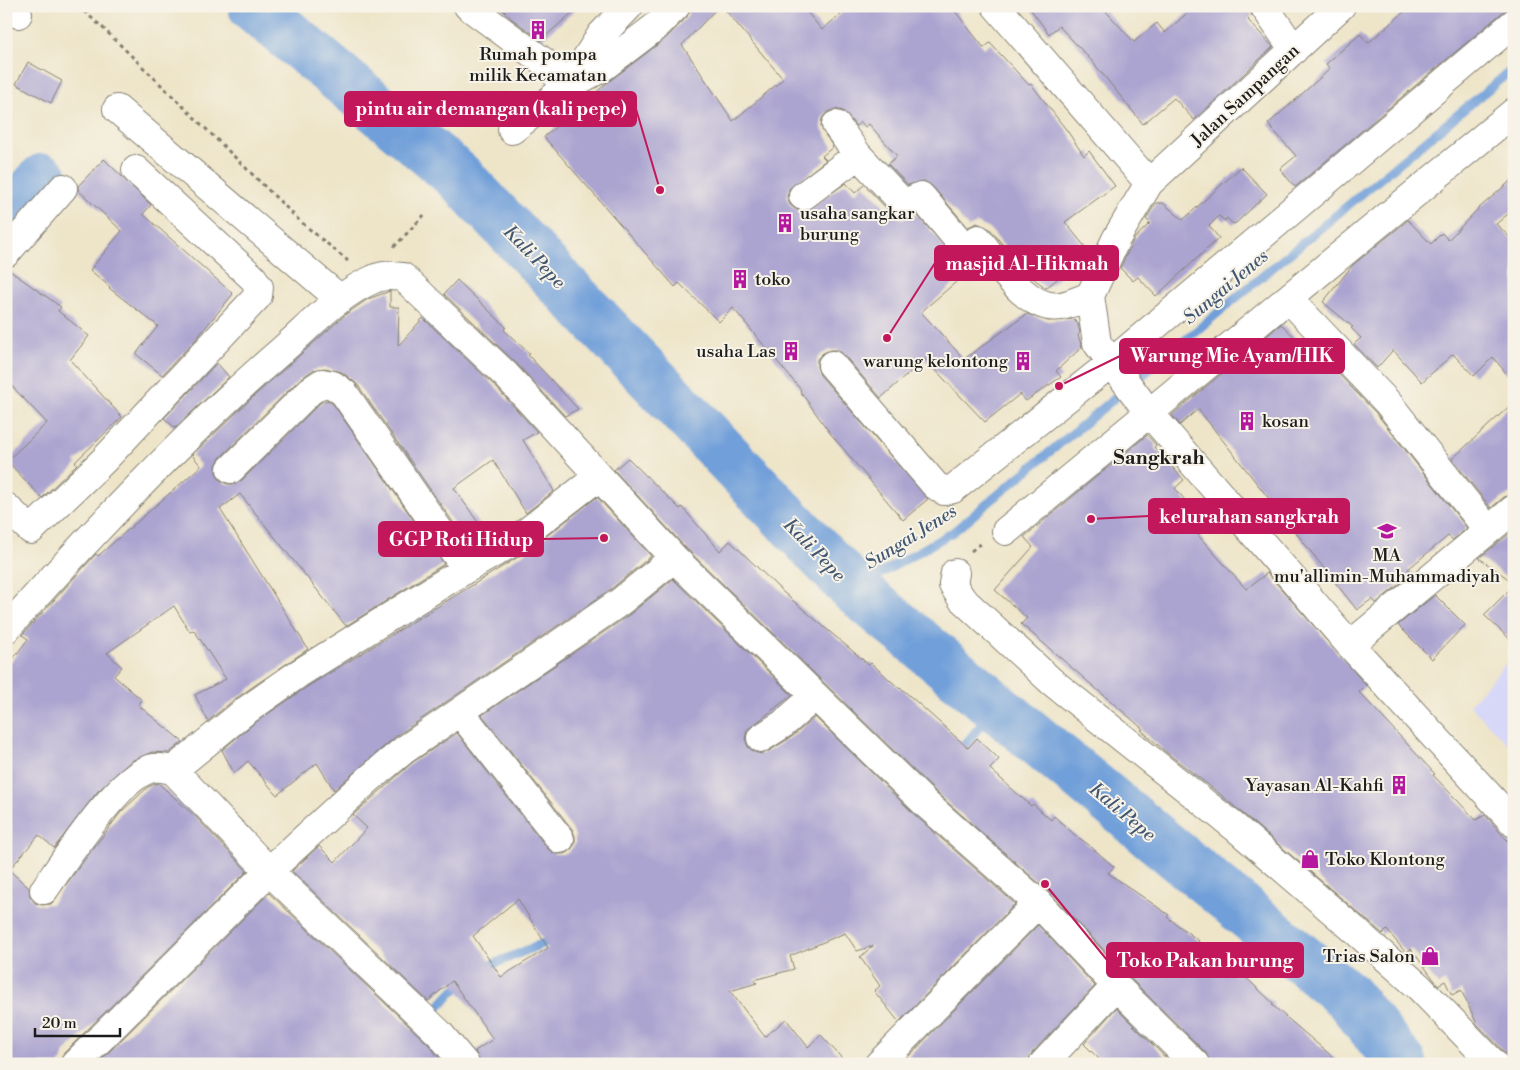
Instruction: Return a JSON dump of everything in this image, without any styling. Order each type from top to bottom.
[{"type":"street","points":[[468,6],[544,62],[568,86]]},
{"type":"street","points":[[568,86],[601,35],[629,6]]},
{"type":"street","points":[[512,130],[568,86],[600,69],[654,28],[676,6]]},
{"type":"street","points":[[996,6],[1149,183]]},
{"type":"street","points":[[1264,6],[1294,50]]},
{"type":"street","name":"Jalan Sampangan","points":[[1090,296],[1116,239],[1149,183],[1341,6]]},
{"type":"street","points":[[832,365],[935,485],[944,491],[954,489],[1114,367],[1514,22]]},
{"type":"street","points":[[117,109],[340,299]]},
{"type":"street","points":[[1006,531],[1148,411],[1289,300],[1514,112]]},
{"type":"street","points":[[836,124],[858,155],[904,204],[921,196],[965,248],[978,238],[1028,298],[1041,305],[1060,306],[1090,296],[1097,343],[1148,411],[1350,645],[1514,823]]},
{"type":"street","points":[[803,196],[858,155]]},
{"type":"street","points":[[6,507],[31,530],[103,461],[258,296],[259,287],[253,278],[136,170]]},
{"type":"street","points":[[6,253],[63,188]]},
{"type":"street","points":[[6,628],[64,564],[224,401],[340,299],[374,278],[388,275],[404,277],[506,375],[674,558],[900,780],[1038,903],[1116,986],[1195,1064]]},
{"type":"street","points":[[1289,300],[1388,403],[1488,530]]},
{"type":"street","points":[[231,470],[310,391],[322,383],[333,385],[344,393],[466,568]]},
{"type":"street","points":[[173,770],[244,712],[313,664],[466,568],[522,536],[598,477]]},
{"type":"street","points":[[1350,645],[1514,509]]},
{"type":"street","points":[[75,1064],[269,871],[369,779],[404,750],[620,602],[674,558]]},
{"type":"street","points":[[955,574],[953,585],[962,599],[995,631],[1081,706],[1236,828],[1333,911],[1419,987],[1494,1064]]},
{"type":"street","points":[[762,738],[783,724],[815,696]]},
{"type":"street","points":[[460,712],[560,839]]},
{"type":"street","points":[[44,890],[104,805],[137,777],[153,768],[173,770],[269,871],[439,1033],[465,1064]]},
{"type":"street","points":[[879,1064],[1038,903]]},
{"type":"street","points":[[1043,1064],[1116,986]]},
{"type":"path","points":[[78,6],[103,28],[300,222],[356,267],[374,278]]},
{"type":"path","points":[[390,252],[427,212]]},
{"type":"path","points":[[955,574],[963,558],[1003,526],[1006,531]]},
{"type":"shaded area","points":[[1514,654],[1514,750],[1469,705]]},
{"type":"building","name":"Rumah pompa milik Kecamatan","points":[[499,6],[580,6],[541,40],[512,19]]},
{"type":"building","points":[[691,6],[719,6],[682,45],[733,121],[783,79],[722,6],[802,6],[822,30],[850,6],[951,6],[984,48],[990,43],[1029,85],[1031,84],[1084,156],[1089,151],[1115,186],[1065,222],[1090,253],[1046,288],[1025,272],[990,229],[977,223],[968,227],[932,186],[924,181],[908,185],[888,164],[897,156],[869,124],[865,127],[861,122],[856,126],[843,111],[835,109],[827,112],[822,118],[821,127],[833,147],[822,156],[826,160],[789,189],[787,197],[790,205],[797,210],[805,211],[846,183],[855,193],[864,185],[893,215],[902,219],[917,215],[959,262],[967,263],[975,260],[977,264],[921,312],[964,359],[1027,314],[1048,321],[1073,319],[1078,324],[1080,333],[1078,335],[1082,347],[1056,371],[1061,377],[1026,401],[1020,394],[985,422],[925,359],[881,398],[838,350],[830,350],[817,359],[820,375],[928,499],[903,520],[830,433],[801,390],[733,308],[719,322],[679,283],[675,287],[544,137],[607,83],[665,39],[687,17]]},
{"type":"building","points":[[1028,6],[1101,6],[1134,42],[1157,23],[1165,33],[1195,6],[1249,6],[1252,16],[1248,20],[1273,47],[1194,120],[1174,98],[1143,124],[1092,61],[1059,26],[1049,34]]},
{"type":"building","points":[[1411,6],[1514,6],[1514,8],[1504,11],[1295,187],[1280,169],[1296,156],[1268,124],[1330,69],[1326,64],[1360,34],[1368,43]]},
{"type":"building","points":[[28,62],[62,81],[51,103],[16,84]]},
{"type":"building","points":[[104,159],[151,205],[143,214],[233,294],[196,339],[162,375],[136,354],[158,326],[109,288],[90,270],[122,231],[78,190],[78,186]]},
{"type":"building","points":[[1241,167],[1267,194],[1236,223],[1233,224],[1227,218],[1225,221],[1219,216],[1209,226],[1219,238],[1156,296],[1138,277],[1133,281],[1120,268],[1134,239],[1150,223],[1146,219],[1156,203],[1163,203],[1183,220]]},
{"type":"building","points":[[1514,178],[1514,209],[1496,224],[1514,241],[1514,383],[1493,357],[1474,376],[1453,354],[1422,382],[1393,350],[1377,368],[1354,344],[1361,338],[1351,328],[1353,327],[1323,302],[1353,265],[1408,220],[1431,244],[1442,233],[1448,240],[1479,208]]},
{"type":"building","points":[[6,268],[61,307],[58,311],[89,336],[70,360],[122,417],[75,462],[77,464],[42,498],[7,461],[47,423],[6,380]]},
{"type":"building","points":[[457,280],[506,327],[504,330],[530,354],[528,355],[578,409],[565,416],[517,364],[444,294]]},
{"type":"building","points":[[390,291],[390,307],[399,307],[398,346],[423,318],[495,386],[537,432],[523,440],[554,491],[526,513],[493,460],[454,488],[489,538],[471,548],[357,384],[342,372],[325,368],[313,370],[299,380],[220,458],[216,465],[216,473],[220,480],[227,484],[235,484],[242,480],[320,403],[327,400],[333,404],[444,564],[346,626],[240,494],[220,509],[308,649],[235,699],[208,721],[195,695],[226,679],[194,630],[190,632],[174,606],[107,653],[122,667],[114,676],[142,700],[138,705],[183,742],[169,753],[152,752],[131,761],[98,791],[54,848],[39,835],[9,870],[29,888],[30,896],[35,903],[42,905],[51,904],[121,812],[148,787],[158,783],[195,816],[247,871],[64,1053],[60,1064],[6,1064],[6,668],[28,639],[22,635],[96,554],[98,556],[201,466],[192,455],[255,395],[346,314],[368,299]]},
{"type":"building","points":[[1281,324],[1299,341],[1302,339],[1325,368],[1329,364],[1376,413],[1467,528],[1453,540],[1448,536],[1408,569],[1413,573],[1376,603],[1372,599],[1357,610],[1198,409],[1180,425],[1172,415]]},
{"type":"building","points":[[217,363],[229,377],[175,428],[164,418]]},
{"type":"building","points":[[1514,402],[1514,494],[1504,497],[1491,508],[1452,459]]},
{"type":"building","points":[[1147,435],[1156,445],[1154,447],[1184,480],[1175,488],[1208,528],[1198,535],[1246,589],[1267,573],[1366,685],[1359,692],[1435,774],[1433,775],[1476,820],[1485,815],[1514,848],[1514,1062],[1477,1024],[1461,990],[1452,995],[1445,981],[1438,985],[1411,949],[1406,953],[1387,930],[1383,934],[1221,795],[1166,752],[1141,730],[1143,729],[1021,624],[1027,618],[995,590],[1033,547],[1024,537]]},
{"type":"building","points":[[628,458],[680,509],[682,507],[720,551],[730,541],[784,593],[869,665],[871,663],[901,688],[968,748],[977,738],[999,759],[990,769],[1031,806],[1033,804],[1051,820],[1054,816],[1089,845],[1114,867],[1108,873],[1169,915],[1167,917],[1199,941],[1195,946],[1235,975],[1239,971],[1274,1004],[1272,1005],[1341,1064],[1210,1064],[1206,1053],[1135,983],[1049,892],[937,793],[685,547],[614,470]]},
{"type":"building","points":[[597,497],[651,556],[611,589],[395,737],[334,790],[317,763],[277,795],[248,761],[234,773],[222,750],[253,724],[307,687],[523,554]]},
{"type":"building","points":[[1514,530],[1514,583],[1479,558]]},
{"type":"building","points":[[673,579],[792,695],[747,730],[745,739],[748,747],[754,752],[762,754],[769,751],[793,736],[815,717],[916,816],[1015,904],[899,1022],[874,991],[880,986],[860,957],[873,946],[857,951],[845,933],[790,956],[794,969],[754,980],[757,983],[730,991],[765,1037],[786,1019],[808,1047],[821,1035],[847,1064],[480,1064],[475,1051],[493,1039],[452,981],[428,1001],[292,871],[319,846],[335,862],[367,828],[353,815],[413,762],[457,733],[548,849],[555,854],[569,852],[575,844],[575,836],[572,829],[482,715],[629,615]],"holes":[[[518,899],[548,948],[501,977],[473,936]]]},
{"type":"building","points":[[1514,585],[1514,643],[1484,615]]},
{"type":"building","points":[[1435,595],[1465,625],[1432,659],[1398,625]]},
{"type":"building","points":[[269,893],[428,1044],[444,1064],[97,1064]]},
{"type":"building","points":[[1038,925],[1095,986],[1032,1053],[1028,1064],[901,1064]]},
{"type":"building","points":[[1116,1008],[1172,1064],[1104,1064],[1084,1044]]},
{"type":"waterway","name":"Kali Pepe","points":[[253,6],[458,176],[854,589],[1348,997],[1402,1064]]},
{"type":"waterway","name":"Sungai Jenes","points":[[854,589],[953,532],[1514,68]]},
{"type":"waterway","points":[[6,222],[43,179]]},
{"type":"waterway","points":[[957,754],[996,707]]},
{"type":"waterway","points":[[482,969],[556,938]]},
{"type":"waterway","points":[[427,1019],[452,992],[466,981]]},
{"type":"place","name":"Rumah pompa milik Kecamatan","points":[[538,30]]},
{"type":"place","name":"pintu air demangan (kali pepe)","points":[[660,190]]},
{"type":"place","name":"usaha sangkar burung","points":[[785,223]]},
{"type":"place","name":"toko","points":[[740,279]]},
{"type":"place","name":"masjid Al-Hikmah","points":[[887,338]]},
{"type":"place","name":"usaha Las","points":[[791,351]]},
{"type":"place","name":"warung kelontong","points":[[1023,361]]},
{"type":"place","name":"Warung Mie Ayam/HIK","points":[[1059,386]]},
{"type":"place","name":"kosan","points":[[1247,421]]},
{"type":"place","name":"kelurahan sangkrah","points":[[1091,519]]},
{"type":"place","name":"MA mu'allimin-Muhammadiyah","points":[[1387,531]]},
{"type":"place","name":"GGP Roti Hidup","points":[[604,538]]},
{"type":"place","name":"Yayasan Al-Kahfi","points":[[1399,785]]},
{"type":"place","name":"Toko Klontong","points":[[1310,859]]},
{"type":"place","name":"Toko Pakan burung","points":[[1045,884]]},
{"type":"place","name":"Trias Salon","points":[[1430,956]]},
{"type":"district","name":"Sangkrah","points":[[1159,457]]}]
